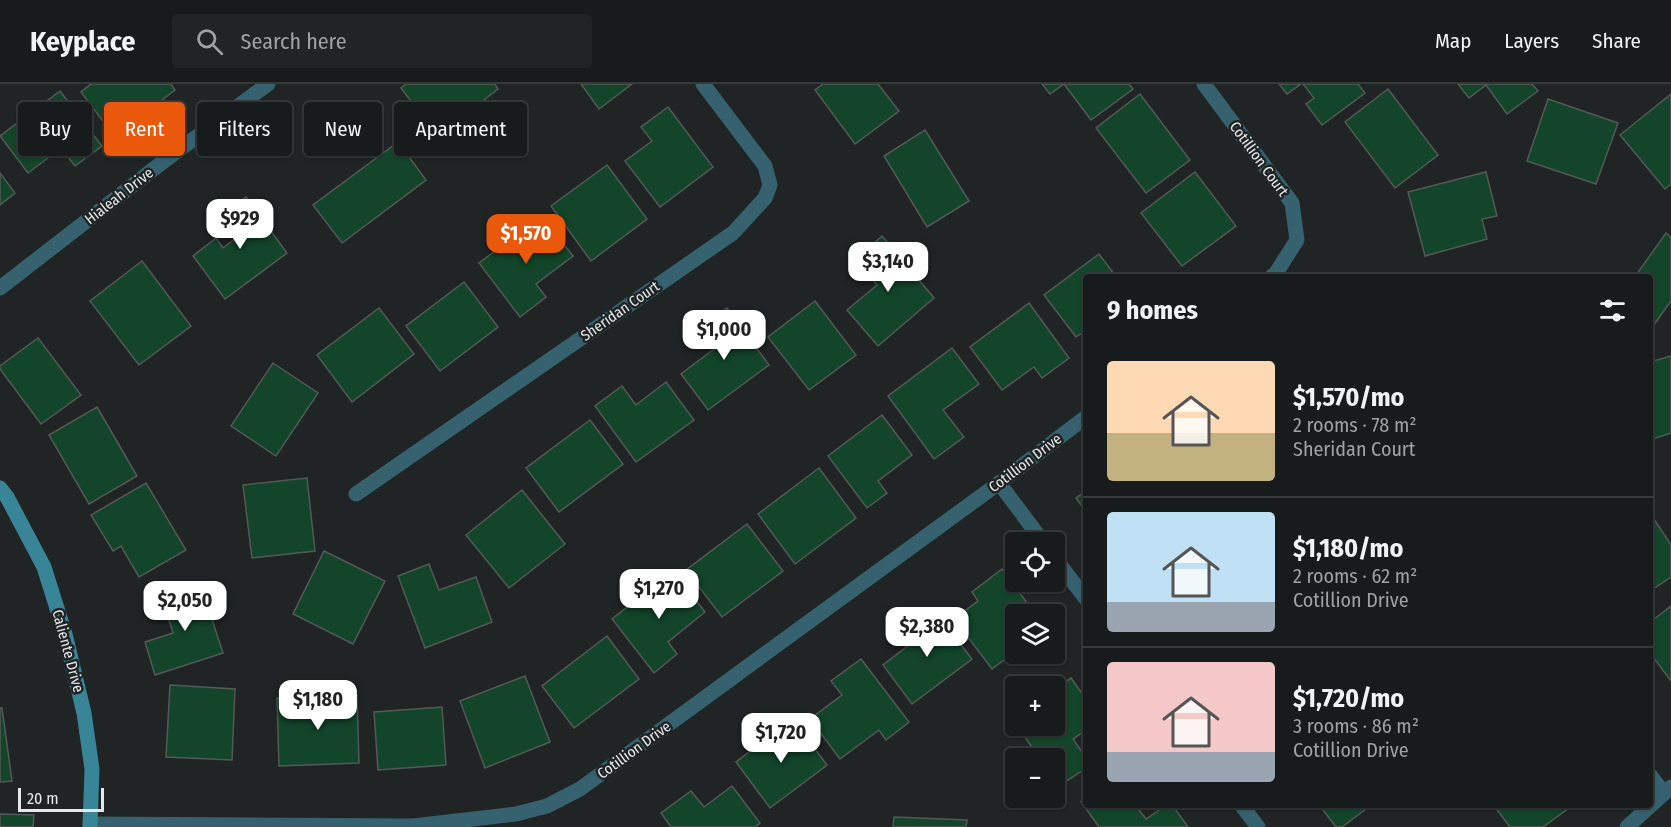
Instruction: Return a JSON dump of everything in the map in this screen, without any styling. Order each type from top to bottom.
[{"type":"street","name":"Hialeah Drive","points":[[0,288],[268,84]]},
{"type":"street","name":"Sheridan Court","points":[[356,494],[733,233],[765,198],[770,185],[765,166],[703,84]]},
{"type":"street","name":"Cotillion Court","points":[[1204,84],[1292,203],[1297,240],[1275,274]]},
{"type":"street","name":"Cotillion Drive","points":[[90,825],[413,827],[516,814],[547,806],[580,789],[1083,419]]},
{"type":"street","points":[[999,483],[1036,532]]},
{"type":"street","name":"Caliente Drive","points":[[0,488],[8,497],[44,567],[65,634],[84,713],[92,769],[90,825]]},
{"type":"street","points":[[1065,571],[1083,594]]},
{"type":"street","points":[[1653,778],[1668,790],[1653,804]]},
{"type":"street","points":[[1244,808],[1258,827]]},
{"type":"street","points":[[1627,827],[1648,808]]},
{"type":"building","points":[[91,84],[171,84],[175,90],[159,102],[104,102],[104,123],[92,107],[92,102],[88,102],[81,92]]},
{"type":"building","points":[[406,84],[495,84],[498,89],[481,102],[412,102],[401,88]]},
{"type":"building","points":[[581,84],[632,84],[599,109]]},
{"type":"building","points":[[823,84],[878,84],[899,111],[855,144],[815,90]]},
{"type":"building","points":[[1042,84],[1064,84],[1050,94]]},
{"type":"building","points":[[1064,84],[1129,84],[1133,89],[1091,120]]},
{"type":"building","points":[[1279,84],[1301,84],[1287,94]]},
{"type":"building","points":[[1303,84],[1358,84],[1365,93],[1322,125],[1306,104],[1314,98]]},
{"type":"building","points":[[1458,84],[1532,84],[1538,91],[1507,114],[1486,85],[1469,98]]},
{"type":"building","points":[[1388,89],[1438,155],[1395,188],[1345,122]]},
{"type":"building","points":[[60,91],[68,102],[45,102]]},
{"type":"building","points":[[1140,94],[1190,160],[1146,193],[1096,128]]},
{"type":"building","points":[[1671,94],[1671,184],[1665,189],[1620,135]]},
{"type":"building","points":[[1548,99],[1618,123],[1596,184],[1527,161]]},
{"type":"building","points":[[668,107],[713,167],[660,207],[625,161],[652,141],[641,127]]},
{"type":"building","points":[[18,122],[18,156],[50,156],[28,173],[0,136]]},
{"type":"building","points":[[925,130],[969,201],[927,227],[884,156]]},
{"type":"building","points":[[92,133],[102,146],[92,153]]},
{"type":"building","points":[[394,145],[394,156],[408,156],[426,180],[342,243],[313,205]]},
{"type":"building","points":[[67,156],[88,156],[75,166]]},
{"type":"building","points":[[607,165],[647,219],[591,261],[551,206]]},
{"type":"building","points":[[1195,172],[1236,226],[1182,266],[1141,213]]},
{"type":"building","points":[[1486,172],[1497,216],[1482,219],[1487,239],[1425,256],[1408,192]]},
{"type":"building","points":[[0,173],[15,193],[0,205]]},
{"type":"building","points":[[246,197],[287,253],[225,299],[193,256],[216,238],[223,248],[236,238],[220,217]]},
{"type":"building","points":[[542,216],[573,256],[536,284],[546,297],[520,317],[479,263]]},
{"type":"building","points":[[1666,233],[1671,237],[1671,301],[1653,326],[1653,274],[1637,274]]},
{"type":"building","points":[[882,236],[934,298],[878,346],[847,310],[877,285],[855,260]]},
{"type":"building","points":[[1099,254],[1114,274],[1083,274],[1083,332],[1076,337],[1044,295]]},
{"type":"building","points":[[142,261],[191,326],[139,365],[90,301]]},
{"type":"building","points":[[464,282],[498,327],[440,371],[406,326]]},
{"type":"building","points":[[815,301],[856,355],[809,390],[768,337]]},
{"type":"building","points":[[1029,303],[1069,358],[1042,378],[1034,367],[1002,390],[970,347]]},
{"type":"building","points":[[379,308],[414,354],[352,402],[317,355]]},
{"type":"building","points":[[727,308],[769,365],[708,410],[681,374],[714,349],[699,329]]},
{"type":"building","points":[[38,338],[81,395],[41,424],[0,369],[0,366]]},
{"type":"building","points":[[952,348],[979,384],[943,410],[964,437],[934,459],[888,396]]},
{"type":"building","points":[[1671,356],[1671,433],[1653,439],[1653,361]]},
{"type":"building","points":[[273,363],[318,393],[276,456],[231,426]]},
{"type":"building","points":[[666,382],[694,420],[636,462],[595,406],[622,386],[636,405]]},
{"type":"building","points":[[97,407],[137,476],[89,504],[49,435]]},
{"type":"building","points":[[882,415],[912,455],[878,481],[887,493],[867,508],[828,456]]},
{"type":"building","points":[[590,420],[623,464],[559,512],[526,468]]},
{"type":"building","points":[[819,468],[856,518],[795,564],[758,514]]},
{"type":"building","points":[[307,478],[315,551],[252,558],[243,485]]},
{"type":"building","points":[[146,483],[186,550],[139,577],[121,546],[113,551],[91,515]]},
{"type":"building","points":[[522,490],[565,544],[509,588],[466,535]]},
{"type":"building","points":[[1083,493],[1083,508],[1076,498]]},
{"type":"building","points":[[1653,518],[1671,545],[1671,577],[1653,589]]},
{"type":"building","points":[[747,524],[783,571],[722,617],[686,570]]},
{"type":"building","points":[[324,551],[385,581],[353,644],[293,614]]},
{"type":"building","points":[[429,564],[439,590],[476,577],[492,622],[425,648],[398,576]]},
{"type":"building","points":[[1002,569],[1005,573],[1005,592],[1019,592],[1028,604],[1005,604],[1005,659],[992,669],[954,619],[978,601],[972,592]]},
{"type":"building","points":[[673,571],[705,612],[668,642],[677,654],[654,673],[612,619]]},
{"type":"building","points":[[200,583],[223,653],[155,675],[145,642],[173,633],[161,595]]},
{"type":"building","points":[[1671,606],[1671,681],[1653,657],[1653,620]]},
{"type":"building","points":[[933,608],[972,659],[912,704],[883,665],[918,638],[909,626]]},
{"type":"building","points":[[607,636],[639,679],[574,728],[542,686]]},
{"type":"building","points":[[861,659],[909,722],[886,740],[879,730],[840,759],[810,719],[842,695],[831,681]]},
{"type":"building","points":[[525,676],[550,742],[485,768],[460,701]]},
{"type":"building","points":[[1071,678],[1083,695],[1083,732],[1073,739],[1083,754],[1083,770],[1065,782],[1065,748],[1032,748],[1024,736],[1065,736],[1065,682]]},
{"type":"building","points":[[170,685],[235,689],[232,760],[166,757]]},
{"type":"building","points":[[357,695],[359,763],[279,766],[277,698]]},
{"type":"building","points":[[442,707],[446,765],[378,770],[374,712]]},
{"type":"building","points":[[0,708],[2,708],[12,781],[0,782]]},
{"type":"building","points":[[792,719],[827,765],[770,808],[736,762]]},
{"type":"building","points":[[732,786],[760,823],[755,827],[671,827],[661,813],[691,791],[704,807]]},
{"type":"building","points":[[1085,808],[1138,808],[1146,819],[1162,808],[1174,808],[1188,827],[1099,827]]},
{"type":"building","points":[[1322,808],[1367,808],[1342,827],[1336,827]]},
{"type":"building","points":[[1496,808],[1569,808],[1543,827],[1510,827]]},
{"type":"building","points":[[0,814],[34,815],[33,827],[0,827]]},
{"type":"building","points":[[894,817],[967,820],[966,827],[893,827]]}]
